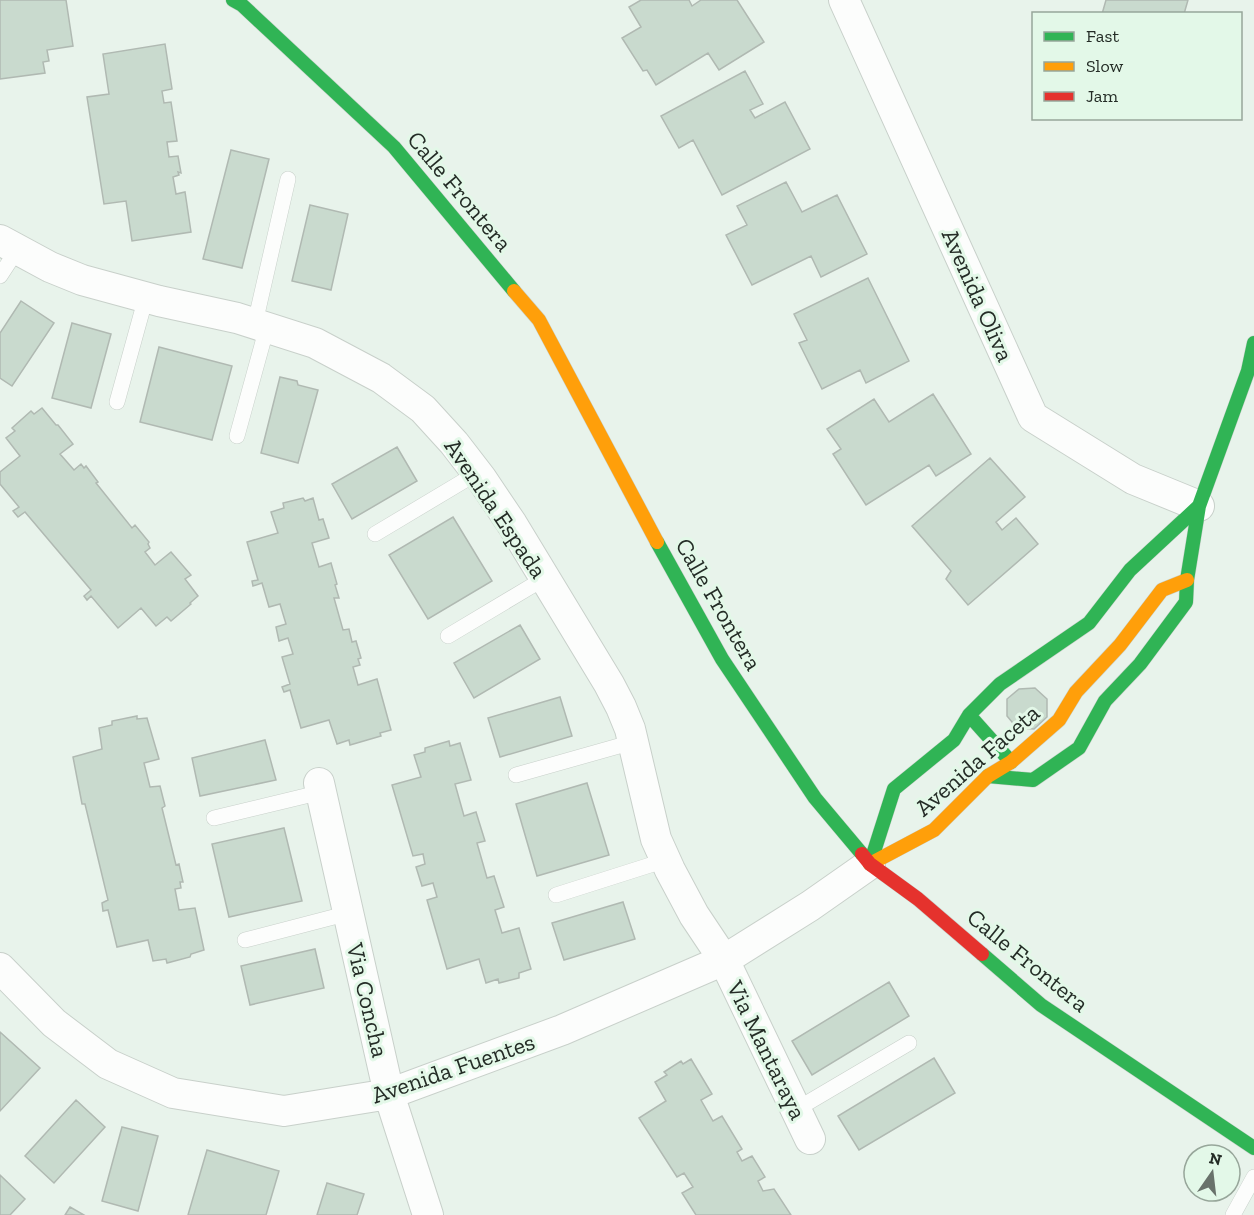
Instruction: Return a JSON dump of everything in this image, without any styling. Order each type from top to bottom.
[{"type":"street","name":"Calle Frontera","points":[[233,0],[242,5],[394,147],[539,320],[676,578],[722,659],[815,798],[870,864],[918,899],[1041,1005],[1254,1148]]},
{"type":"street","name":"Avenida Oliva","points":[[844,0],[1033,417],[1133,479],[1199,506]]},
{"type":"street","name":"Avenida Espada","points":[[9,245],[50,267],[82,279],[261,325],[315,343],[381,378],[423,409],[454,443],[512,524],[609,684],[630,729],[657,839],[694,915],[724,960]]},
{"type":"street","name":"Avenida Faceta","points":[[870,864],[894,789],[954,740],[969,714],[1000,684],[1044,659],[1089,623],[1130,570],[1199,506],[1248,370],[1254,343]]},
{"type":"street","points":[[988,776],[1033,780],[1079,748],[1105,700],[1140,664],[1186,602],[1187,580],[1199,506]]},
{"type":"street","name":"Avenida Faceta","points":[[870,864],[934,830],[988,776],[1011,762],[1059,720],[1073,688],[1120,645],[1162,590],[1187,580]]},
{"type":"street","points":[[1073,688],[1105,700]]},
{"type":"street","points":[[969,714],[1011,762]]},
{"type":"street","name":"Via Concha","points":[[320,787],[389,1094],[428,1215]]},
{"type":"street","name":"Avenida Fuentes","points":[[0,968],[54,1023],[108,1064],[172,1093],[284,1111],[389,1094],[562,1030],[724,960],[810,906],[870,864]]},
{"type":"street","name":"Via Mantaraya","points":[[724,960],[810,1140]]},
{"type":"lane","points":[[237,436],[261,325],[288,179]]},
{"type":"lane","points":[[0,276],[9,245]]},
{"type":"lane","points":[[117,402],[146,297]]},
{"type":"lane","points":[[375,534],[477,473]]},
{"type":"lane","points":[[448,636],[544,578]]},
{"type":"lane","points":[[516,776],[633,742]]},
{"type":"lane","points":[[214,818],[320,787]]},
{"type":"lane","points":[[556,895],[666,860]]},
{"type":"lane","points":[[245,940],[348,913]]},
{"type":"lane","points":[[796,1109],[909,1043]]},
{"type":"lane","points":[[1233,1215],[1254,1177]]},
{"type":"building","points":[[0,0],[66,0],[73,46],[47,50],[49,61],[43,62],[45,73],[0,79]]},
{"type":"building","points":[[641,0],[689,0],[692,6],[701,0],[737,0],[764,42],[719,70],[708,53],[656,85],[647,70],[643,71],[622,38],[641,27],[629,7]]},
{"type":"building","points":[[1106,0],[1188,0],[1185,12],[1103,12]]},
{"type":"building","points":[[165,44],[172,89],[162,91],[164,103],[171,102],[177,141],[167,142],[169,157],[178,156],[181,173],[178,172],[179,175],[173,177],[176,194],[185,192],[191,232],[132,241],[126,201],[104,204],[87,97],[109,94],[103,54]]},
{"type":"building","points":[[745,71],[763,104],[750,110],[755,118],[785,102],[810,149],[722,195],[693,140],[679,148],[661,116]]},
{"type":"building","points":[[231,150],[269,159],[242,268],[203,259]]},
{"type":"building","points":[[786,182],[802,212],[837,195],[867,254],[821,277],[811,256],[752,285],[726,235],[747,225],[737,206]]},
{"type":"building","points":[[310,205],[348,214],[331,290],[292,281]]},
{"type":"building","points":[[868,278],[909,361],[866,383],[860,370],[822,389],[799,343],[807,340],[794,314]]},
{"type":"building","points":[[21,301],[54,323],[12,386],[0,378],[0,333]]},
{"type":"building","points":[[72,323],[111,334],[91,408],[52,398]]},
{"type":"building","points":[[159,347],[232,366],[212,440],[140,422]]},
{"type":"building","points":[[280,377],[318,390],[298,463],[261,453]]},
{"type":"building","points":[[933,394],[971,454],[936,476],[929,465],[866,505],[833,454],[841,449],[827,429],[874,399],[889,422]]},
{"type":"building","points":[[42,408],[73,444],[60,454],[74,470],[81,464],[84,468],[86,466],[98,482],[96,483],[132,528],[135,525],[149,542],[150,548],[145,552],[155,565],[171,552],[191,575],[185,579],[198,596],[171,621],[167,617],[156,626],[141,608],[118,628],[91,596],[87,600],[84,596],[91,590],[25,512],[18,517],[13,511],[19,507],[0,484],[0,472],[20,456],[6,438],[15,431],[12,428],[31,411],[34,414]]},
{"type":"building","points":[[397,447],[417,481],[352,519],[332,484]]},
{"type":"building","points":[[990,458],[1025,497],[996,522],[1002,530],[1016,518],[1038,544],[968,605],[946,579],[951,571],[912,526]]},
{"type":"building","points":[[303,498],[305,501],[313,498],[319,520],[323,519],[329,538],[312,543],[319,567],[331,563],[339,598],[334,598],[343,630],[349,629],[352,642],[356,641],[361,658],[358,659],[360,665],[353,667],[358,685],[377,679],[391,730],[380,733],[381,736],[350,745],[349,740],[337,744],[329,720],[301,728],[290,690],[284,692],[282,687],[290,684],[282,657],[293,654],[288,638],[279,641],[276,627],[286,624],[280,604],[269,607],[262,583],[253,586],[252,581],[258,580],[247,542],[278,533],[271,512],[284,508],[283,503]]},
{"type":"building","points":[[453,517],[492,581],[428,619],[389,555]]},
{"type":"building","points":[[520,625],[540,659],[474,698],[454,663]]},
{"type":"building","points":[[1035,688],[1047,699],[1047,717],[1034,729],[1017,728],[1007,716],[1007,699],[1019,689]]},
{"type":"building","points":[[560,697],[572,736],[500,757],[488,718]]},
{"type":"building","points":[[137,716],[137,719],[147,718],[159,759],[144,763],[150,787],[160,786],[165,806],[162,808],[176,865],[179,864],[183,882],[180,882],[181,888],[175,889],[179,910],[195,908],[204,950],[191,954],[190,957],[167,963],[166,959],[153,961],[148,940],[117,947],[108,910],[103,911],[102,903],[108,900],[85,804],[82,804],[73,757],[102,749],[99,728],[112,725],[112,721]]},
{"type":"building","points":[[265,740],[276,780],[200,796],[192,758]]},
{"type":"building","points":[[449,741],[450,746],[460,743],[471,780],[455,784],[464,816],[476,812],[485,841],[477,843],[487,878],[494,876],[504,907],[495,910],[502,933],[519,928],[531,969],[519,973],[519,978],[499,983],[498,979],[486,983],[479,959],[447,969],[427,900],[437,897],[433,883],[422,886],[416,867],[425,864],[423,854],[413,856],[392,785],[421,777],[414,755],[425,752],[425,748]]},
{"type":"building","points":[[587,783],[609,855],[537,876],[516,804]]},
{"type":"building","points":[[284,828],[302,901],[229,917],[212,844]]},
{"type":"building","points":[[623,902],[635,939],[564,960],[552,923]]},
{"type":"building","points":[[315,949],[324,988],[250,1005],[241,966]]},
{"type":"building","points":[[889,982],[909,1016],[812,1075],[792,1041]]},
{"type":"building","points":[[0,1032],[40,1068],[0,1111]]},
{"type":"building","points":[[934,1058],[955,1093],[859,1150],[838,1116]]},
{"type":"building","points":[[691,1059],[712,1094],[701,1100],[713,1121],[722,1116],[742,1149],[737,1152],[742,1161],[752,1156],[765,1177],[758,1181],[763,1191],[774,1189],[791,1215],[696,1215],[682,1193],[693,1187],[684,1173],[677,1177],[639,1118],[666,1101],[655,1082],[667,1075],[664,1072],[681,1061],[683,1064]]},
{"type":"building","points":[[76,1100],[105,1127],[54,1183],[25,1156]]},
{"type":"building","points":[[122,1127],[158,1136],[138,1211],[102,1201]]},
{"type":"building","points":[[207,1150],[279,1171],[266,1215],[188,1215]]},
{"type":"building","points":[[0,1175],[25,1199],[10,1215],[0,1215]]},
{"type":"building","points":[[327,1183],[364,1194],[357,1215],[317,1215]]},
{"type":"building","points":[[70,1207],[84,1215],[65,1215]]},
{"type":"traffic: fast","points":[[233,0],[242,5],[394,147],[514,291]]},
{"type":"traffic: fast","points":[[870,864],[894,789],[954,740],[969,715],[1000,684],[1089,623],[1130,570],[1199,506],[1248,371],[1254,343]]},
{"type":"traffic: fast","points":[[988,776],[1033,780],[1079,748],[1105,701],[1140,664],[1186,602],[1187,580],[1199,506]]},
{"type":"traffic: fast","points":[[657,542],[722,659],[815,798],[862,854]]},
{"type":"traffic: fast","points":[[969,715],[1011,762]]},
{"type":"traffic: fast","points":[[982,954],[1041,1005],[1254,1148]]},
{"type":"traffic: slow","points":[[514,291],[539,320],[657,542]]},
{"type":"traffic: slow","points":[[870,864],[934,830],[988,776],[1011,762],[1059,720],[1076,692],[1120,645],[1162,590],[1187,580]]},
{"type":"traffic: jam","points":[[862,854],[870,864],[918,899],[982,954]]}]
